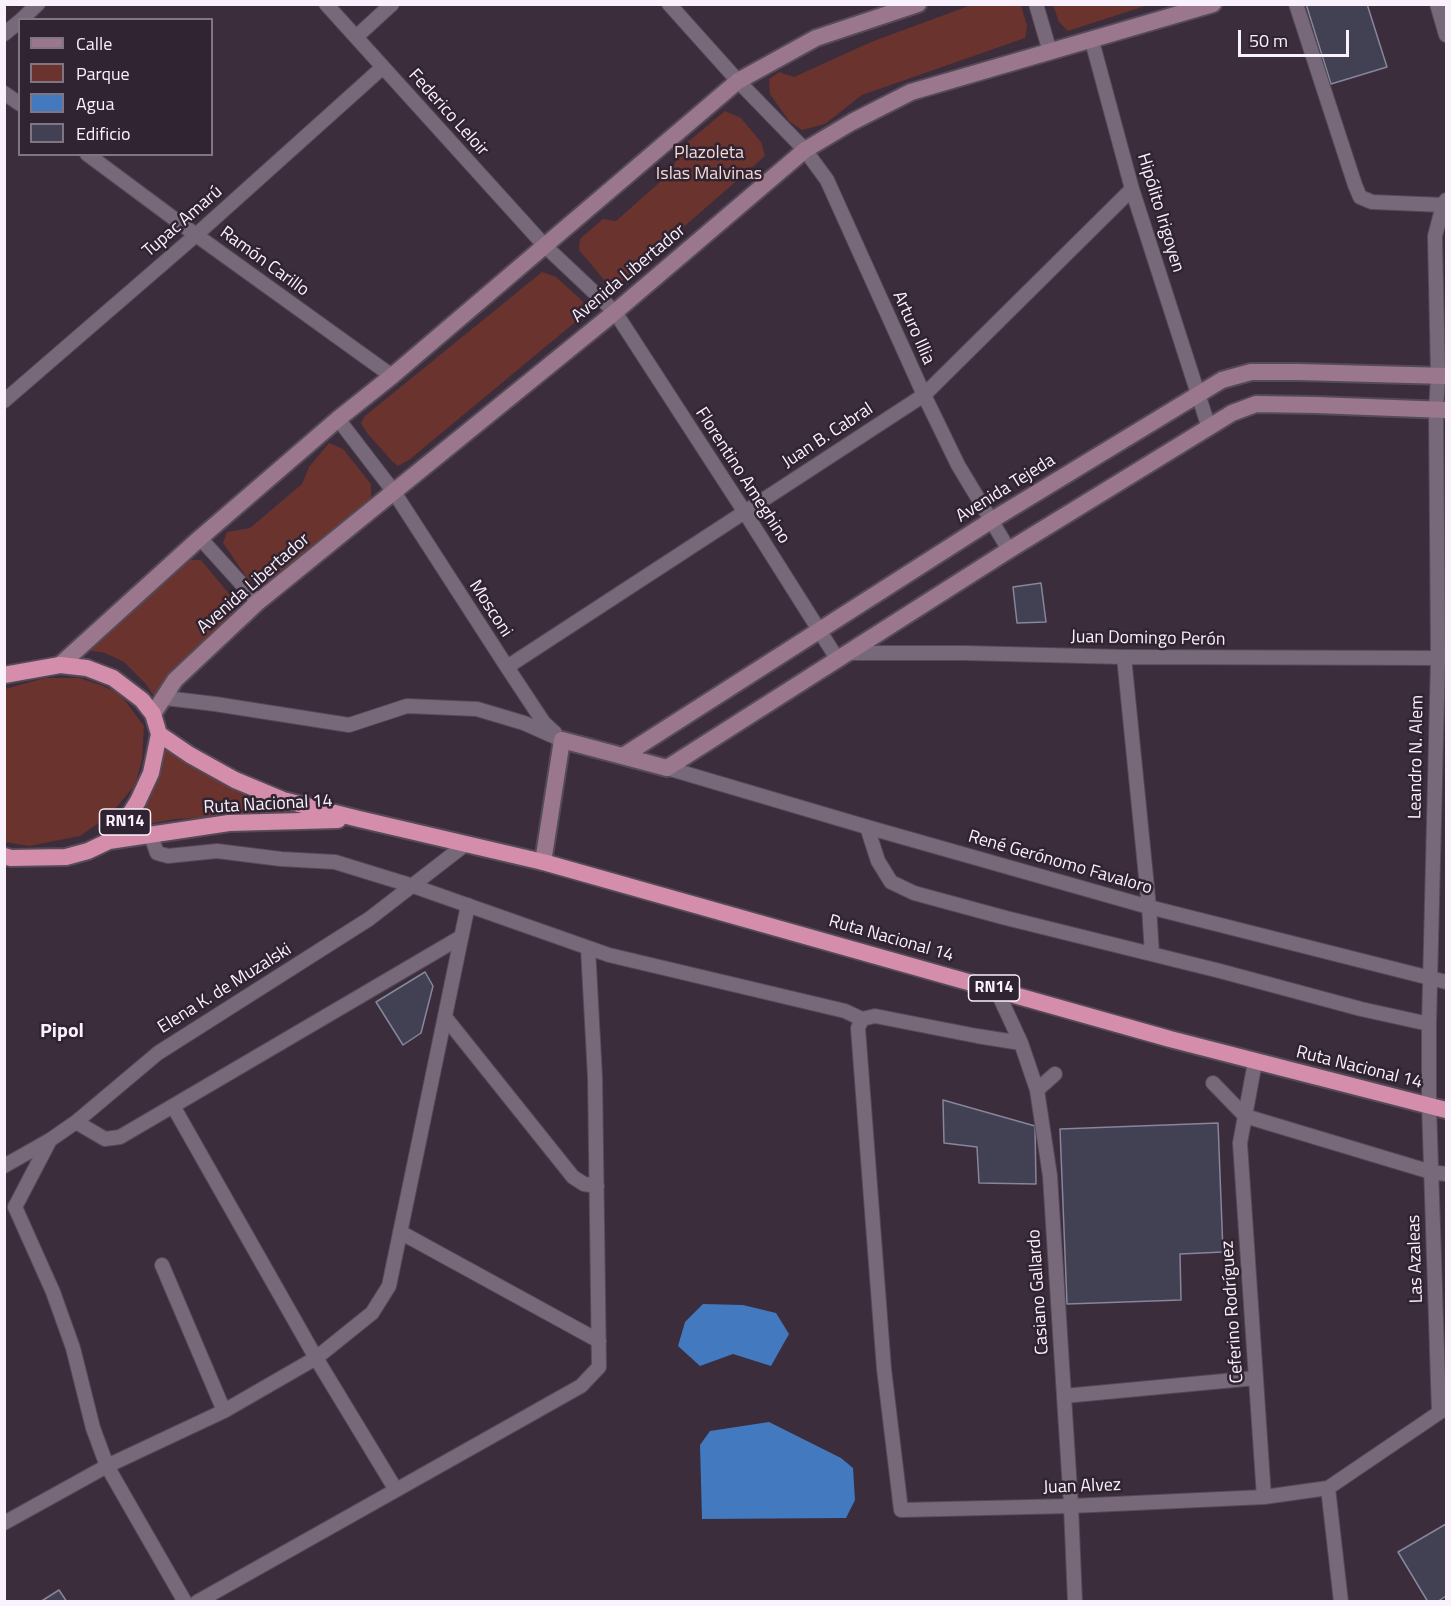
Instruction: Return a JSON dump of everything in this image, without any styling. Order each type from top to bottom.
[{"type":"highway","name":"Ruta Nacional 14","points":[[5,674],[60,664],[87,668],[113,678],[142,700],[153,714],[159,734],[151,773],[122,827],[109,841]]},
{"type":"highway","name":"Ruta Nacional 14","points":[[159,734],[190,755],[235,780],[283,800],[543,862],[1255,1062],[1446,1110]]},
{"type":"highway","name":"Ruta Nacional 14","points":[[4,856],[66,857],[109,841],[229,823],[359,819]]},
{"type":"main road","points":[[60,664],[200,538],[338,419],[392,376],[738,81],[816,38],[918,4]]},
{"type":"main road","name":"Avenida Libertador","points":[[153,714],[175,680],[258,602],[615,312],[805,150],[852,122],[911,92],[1213,4]]},
{"type":"main road","name":"Avenida Tejeda","points":[[623,756],[992,520],[1222,380],[1251,372],[1442,376]]},
{"type":"main road","points":[[543,862],[562,740],[668,768],[1010,550],[1232,413],[1256,404],[1441,410]]},
{"type":"street","points":[[22,18],[38,4]]},
{"type":"street","name":"Federico Leloir","points":[[326,4],[544,245],[615,312]]},
{"type":"street","points":[[356,37],[392,4]]},
{"type":"street","name":"Arturo Illia","points":[[669,4],[738,81],[805,150],[827,180],[958,465],[1010,550]]},
{"type":"street","points":[[1036,4],[1050,52]]},
{"type":"street","points":[[1296,4],[1354,185],[1360,197],[1372,202],[1445,202],[1435,236],[1442,376]]},
{"type":"street","points":[[1437,4],[1446,35]]},
{"type":"street","points":[[4,34],[18,22]]},
{"type":"street","name":"Hipólito Irigoyen","points":[[1092,41],[1132,189],[1209,428]]},
{"type":"street","name":"Tupac Amarú","points":[[4,401],[196,235],[383,67]]},
{"type":"street","points":[[4,93],[18,103]]},
{"type":"street","name":"Ramón Carillo","points":[[90,156],[392,376]]},
{"type":"street","name":"Juan B. Cabral","points":[[507,668],[924,395],[1132,189]]},
{"type":"street","name":"Florentino Ameghino","points":[[615,312],[819,630],[843,656]]},
{"type":"street","name":"Leandro N. Alem","points":[[1430,1105],[1430,978],[1442,658],[1442,376]]},
{"type":"street","name":"Mosconi","points":[[338,419],[394,492],[544,723],[562,740]]},
{"type":"street","points":[[200,538],[258,602]]},
{"type":"street","name":"Juan Domingo Perón","points":[[843,656],[976,654],[1442,658]]},
{"type":"street","points":[[1124,657],[1152,954]]},
{"type":"street","points":[[165,698],[349,725],[407,706],[477,709],[524,723],[562,740]]},
{"type":"street","name":"René Gerónomo Favaloro","points":[[668,768],[1149,907],[1446,982]]},
{"type":"street","points":[[867,827],[878,861],[891,882],[914,893],[1361,1009],[1429,1024]]},
{"type":"street","points":[[151,836],[157,853],[168,856],[217,851],[281,859],[335,862],[413,886],[609,955],[845,1011],[862,1019],[875,1016],[1021,1043]]},
{"type":"street","name":"Elena K. de Muzalski","points":[[4,1166],[50,1140],[76,1122],[158,1053],[369,920],[466,844]]},
{"type":"street","points":[[4,1523],[107,1466],[224,1411],[316,1359],[372,1313],[389,1286],[468,905]]},
{"type":"street","points":[[76,1122],[105,1139],[120,1137],[461,937]]},
{"type":"street","points":[[197,1602],[581,1386],[599,1367],[595,1077],[588,948]]},
{"type":"street","name":"Casiano Gallardo","points":[[996,989],[1021,1043],[1037,1090],[1050,1176],[1075,1602]]},
{"type":"street","points":[[445,1017],[573,1177],[584,1184],[597,1186]]},
{"type":"street","name":"Juan Alvez","points":[[862,1019],[858,1028],[881,1335],[901,1510],[1071,1506],[1264,1497]]},
{"type":"street","name":"Ceferino Rodríguez","points":[[1255,1062],[1240,1143],[1264,1497]]},
{"type":"street","points":[[1037,1090],[1055,1074]]},
{"type":"street","points":[[1213,1083],[1245,1116],[1431,1173],[1446,1174]]},
{"type":"street","name":"Las Azaleas","points":[[1430,1105],[1431,1173],[1443,1410]]},
{"type":"street","points":[[173,1106],[316,1359],[396,1490]]},
{"type":"street","points":[[50,1140],[10,1209],[53,1292],[73,1348],[93,1428],[107,1466],[184,1602]]},
{"type":"street","points":[[400,1232],[599,1341]]},
{"type":"street","points":[[162,1265],[224,1411]]},
{"type":"street","points":[[1064,1396],[1256,1378]]},
{"type":"street","points":[[1264,1497],[1328,1488],[1443,1410]]},
{"type":"street","points":[[1328,1488],[1341,1602]]},
{"type":"green space","points":[[974,4],[1021,5],[1027,26],[1025,38],[862,95],[825,124],[802,130],[789,121],[770,94],[769,79],[779,72],[794,77],[871,42]]},
{"type":"green space","points":[[1053,4],[1148,5],[1068,31],[1059,22]]},
{"type":"green space","name":"Plazoleta Islas Malvinas","points":[[725,111],[741,118],[761,142],[765,156],[616,286],[605,281],[579,250],[580,239],[603,219],[616,221],[670,173],[683,146]]},
{"type":"green space","points":[[542,272],[556,277],[588,306],[585,314],[409,460],[398,466],[367,433],[361,423],[365,416]]},
{"type":"green space","points":[[329,443],[343,449],[371,484],[371,497],[364,507],[264,588],[248,579],[223,543],[227,532],[250,528],[302,484],[309,467]]},
{"type":"green space","points":[[188,560],[201,560],[235,601],[234,612],[164,681],[154,696],[145,683],[124,662],[105,653],[87,650]]},
{"type":"green space","points":[[45,678],[79,678],[120,694],[144,726],[142,760],[135,785],[110,815],[80,836],[29,846],[5,842],[5,689]]},
{"type":"green space","points":[[163,747],[264,802],[303,812],[175,819],[132,827],[146,807],[154,789]]},
{"type":"water","points":[[703,1304],[743,1305],[776,1313],[789,1334],[771,1366],[733,1354],[700,1366],[678,1346],[685,1322]]},
{"type":"water","points":[[769,1422],[841,1458],[853,1468],[855,1500],[846,1518],[702,1519],[700,1445],[710,1431]]},
{"type":"building","points":[[1306,4],[1367,4],[1387,67],[1331,84]]},
{"type":"building","points":[[1041,583],[1046,622],[1017,623],[1013,587]]},
{"type":"building","points":[[425,972],[433,986],[421,1033],[403,1045],[376,1002]]},
{"type":"building","points":[[943,1100],[1035,1126],[1036,1184],[979,1183],[977,1147],[944,1143]]},
{"type":"building","points":[[1218,1123],[1223,1252],[1180,1254],[1181,1300],[1067,1304],[1060,1129]]},
{"type":"building","points":[[1446,1524],[1446,1596],[1437,1602],[1428,1602],[1398,1552]]},
{"type":"building","points":[[59,1590],[67,1602],[40,1602]]},
{"type":"district","name":"Pipol","points":[[62,1032]]}]
